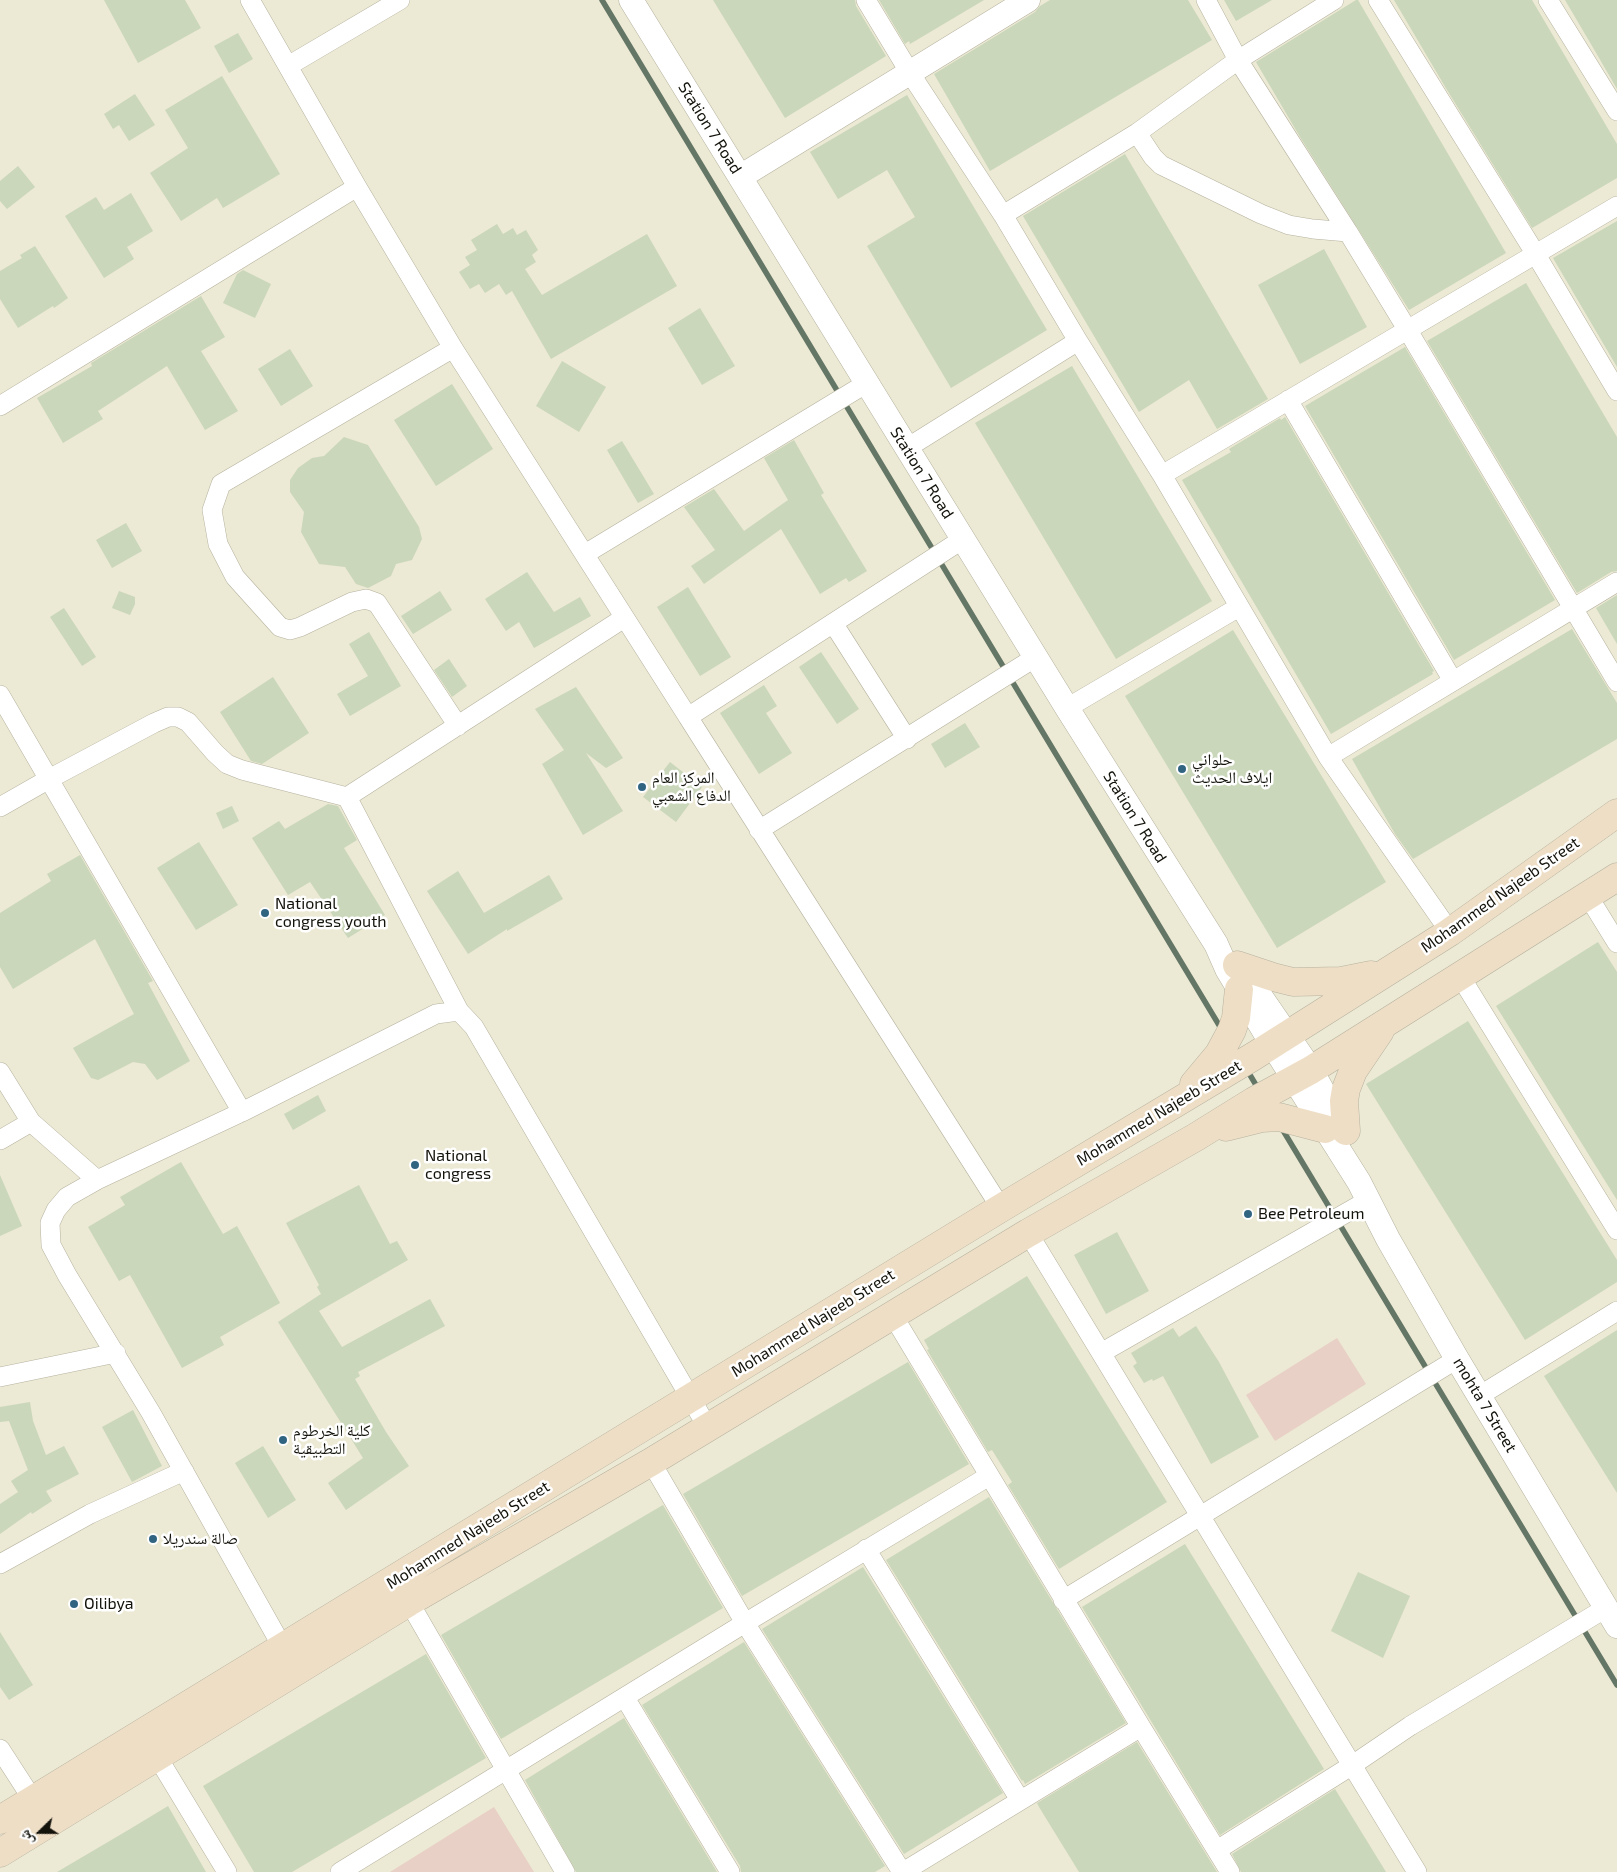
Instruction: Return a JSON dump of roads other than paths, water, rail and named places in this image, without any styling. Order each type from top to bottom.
[{"type":"main road","name":"Mohammed Najeeb Street","points":[[0,1820],[1001,1208],[1178,1102],[1450,932],[1617,813]]},
{"type":"main road","name":"Mohammed Najeeb Street","points":[[0,1853],[158,1758],[409,1602],[651,1462],[1028,1233],[1196,1136],[1254,1100],[1303,1075],[1617,877]]},
{"type":"main road","points":[[1178,1102],[1219,1054],[1227,1040],[1236,1018],[1238,977],[1272,977],[1301,982],[1341,981],[1387,971]]},
{"type":"main road","points":[[1196,1136],[1262,1118],[1279,1117],[1335,1130],[1353,1071],[1386,1022]]},
{"type":"street","points":[[250,0],[357,187],[453,348],[1001,1208]]},
{"type":"street","points":[[288,66],[400,0]]},
{"type":"street","name":"Station 7 Road","points":[[631,0],[1036,658],[1216,944],[1227,969],[1257,989],[1279,1039],[1355,1160],[1363,1191]]},
{"type":"street","points":[[866,0],[910,73],[1003,215],[1078,342],[1162,475],[1328,757],[1450,932]]},
{"type":"street","points":[[740,177],[1028,0]]},
{"type":"street","points":[[1206,0],[1238,60],[1348,232],[1617,682]]},
{"type":"street","points":[[1003,215],[1137,133],[1238,60],[1334,0]]},
{"type":"street","points":[[1378,0],[1536,253],[1617,391]]},
{"type":"street","points":[[1548,0],[1617,111]]},
{"type":"street","points":[[1137,133],[1153,157],[1161,164],[1261,214],[1289,225],[1348,232]]},
{"type":"street","points":[[0,406],[357,187]]},
{"type":"street","points":[[1162,475],[1617,206]]},
{"type":"street","points":[[906,448],[1078,342]]},
{"type":"street","points":[[453,348],[221,484],[212,510],[218,544],[235,577],[280,627],[290,630],[300,627],[352,602],[366,599],[377,603],[458,726]]},
{"type":"street","points":[[585,554],[867,383]]},
{"type":"street","points":[[1288,400],[1453,681]]},
{"type":"street","points":[[688,717],[963,539]]},
{"type":"street","points":[[1328,757],[1617,582]]},
{"type":"street","points":[[1067,708],[1239,607]]},
{"type":"street","points":[[0,807],[48,779],[168,717],[178,717],[188,722],[227,764],[242,770],[347,797],[624,618]]},
{"type":"street","points":[[832,623],[907,739]]},
{"type":"street","points":[[759,830],[1036,658]]},
{"type":"street","points":[[0,695],[242,1112]]},
{"type":"street","points":[[347,797],[458,1011],[474,1027],[708,1428]]},
{"type":"street","points":[[1588,896],[1617,943]]},
{"type":"street","points":[[1460,976],[1617,1230]]},
{"type":"street","points":[[283,1648],[116,1353],[67,1275],[51,1245],[50,1223],[56,1210],[67,1197],[97,1180],[242,1112],[436,1014],[458,1011]]},
{"type":"street","points":[[0,1072],[31,1122],[97,1180]]},
{"type":"street","points":[[0,1140],[31,1122]]},
{"type":"street","points":[[1101,1353],[1363,1191]]},
{"type":"street","name":"mohta 7 Street","points":[[1363,1191],[1457,1359],[1611,1617]]},
{"type":"street","points":[[1028,1233],[1417,1872]]},
{"type":"street","points":[[1479,1396],[1617,1311]]},
{"type":"street","points":[[892,1314],[1063,1600],[1230,1872]]},
{"type":"street","points":[[0,1377],[116,1353]]},
{"type":"street","points":[[1063,1600],[1457,1359]]},
{"type":"street","points":[[651,1462],[745,1623],[902,1872],[1141,1727]]},
{"type":"street","points":[[0,1564],[90,1514],[184,1471]]},
{"type":"street","points":[[340,1872],[866,1549],[989,1476]]},
{"type":"street","points":[[866,1549],[1020,1800]]},
{"type":"street","points":[[409,1602],[565,1872]]},
{"type":"street","points":[[1217,1850],[1352,1766],[1410,1726],[1611,1617]]},
{"type":"street","points":[[624,1698],[730,1872]]},
{"type":"street","points":[[0,1749],[33,1800]]},
{"type":"street","points":[[158,1758],[227,1872]]},
{"type":"waterway","points":[[602,0],[1222,1030]]},
{"type":"waterway","points":[[1247,1070],[1259,1090]]},
{"type":"waterway","points":[[1281,1127],[1617,1685]]},
{"type":"place","name":"حلواني ايلاف الحديث","points":[[1182,769]]},
{"type":"place","name":"المركز العام الدفاع الشعبي","points":[[642,787]]},
{"type":"place","name":"National congress youth","points":[[265,913]]},
{"type":"place","name":"National congress","points":[[415,1165]]},
{"type":"place","name":"Bee Petroleum","points":[[1248,1214]]},
{"type":"place","name":"كلية الخرطوم التطبيقية","points":[[283,1440]]},
{"type":"place","name":"صالة سندريلا","points":[[153,1539]]},
{"type":"place","name":"Oilibya","points":[[74,1604]]}]
